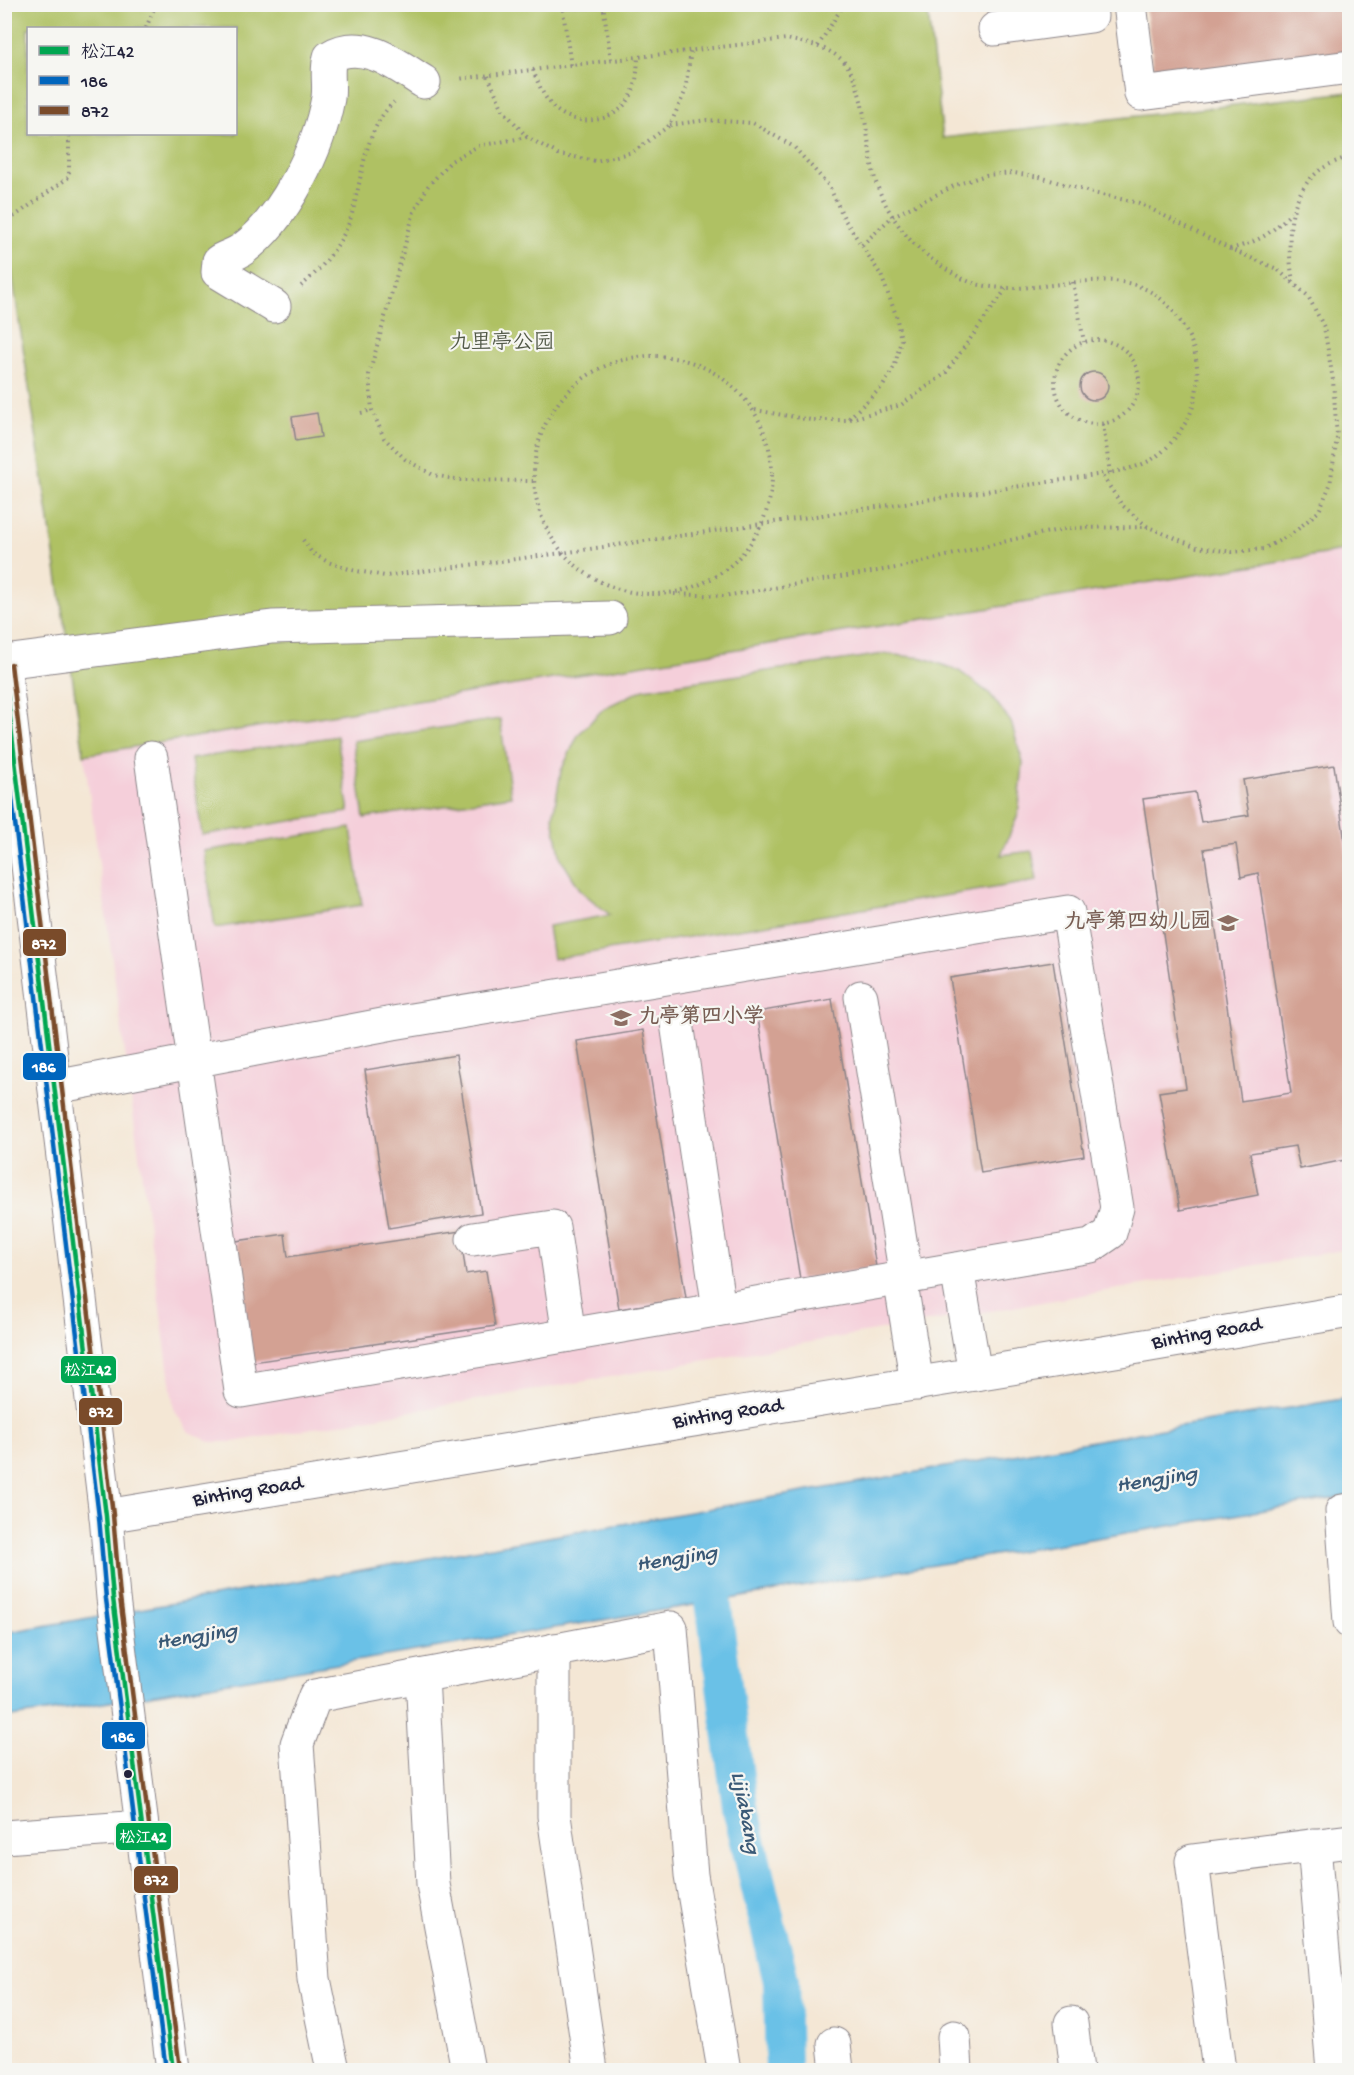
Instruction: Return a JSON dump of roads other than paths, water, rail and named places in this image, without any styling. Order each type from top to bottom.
[{"type":"street","points":[[995,29],[1091,16],[1089,4]]},
{"type":"street","points":[[1130,4],[1141,94],[1350,67]]},
{"type":"street","points":[[274,306],[218,272],[219,261],[243,249],[267,226],[291,192],[316,141],[328,96],[327,67],[330,57],[341,50],[357,50],[385,57],[424,82]]},
{"type":"street","points":[[173,2070],[113,1598],[106,1516],[55,1087],[13,815],[4,664],[272,627],[610,618]]},
{"type":"street","points":[[55,1087],[194,1061],[393,1023],[1068,912],[1117,1208],[1110,1233],[1091,1246],[241,1391],[194,1061],[151,758]]},
{"type":"street","points":[[861,997],[917,1384]]},
{"type":"street","points":[[676,1023],[719,1309]]},
{"type":"street","points":[[472,1239],[553,1227],[569,1335]]},
{"type":"street","points":[[957,1269],[975,1374]]},
{"type":"street","name":"Binting Road","points":[[106,1516],[1350,1311]]},
{"type":"street","points":[[1350,1510],[1342,1512],[1350,1623]]},
{"type":"street","points":[[333,2070],[314,1979],[297,1744],[315,1696],[670,1628],[691,1875],[724,2070]]},
{"type":"street","points":[[554,1650],[554,1816],[591,2070]]},
{"type":"street","points":[[422,1676],[433,1884],[468,2070]]},
{"type":"street","points":[[4,1837],[142,1827]]},
{"type":"street","points":[[1219,2070],[1192,1861],[1350,1841]]},
{"type":"street","points":[[1314,1845],[1333,2070]]},
{"type":"street","points":[[1071,2023],[1077,2070]]},
{"type":"street","points":[[954,2037],[956,2070]]},
{"type":"water","name":"Hengjing","points":[[1349,1398],[1349,1496],[5,1718],[4,1633]]},
{"type":"waterway","name":"Lijiabang","points":[[707,1555],[740,1807],[781,1981],[783,2070]]},
{"type":"place","name":"九亭第四幼儿园","points":[[1228,923]]},
{"type":"place","name":"九亭第四小学","points":[[621,1018]]},
{"type":"park label","name":"九里亭公园","points":[[502,344]]}]
